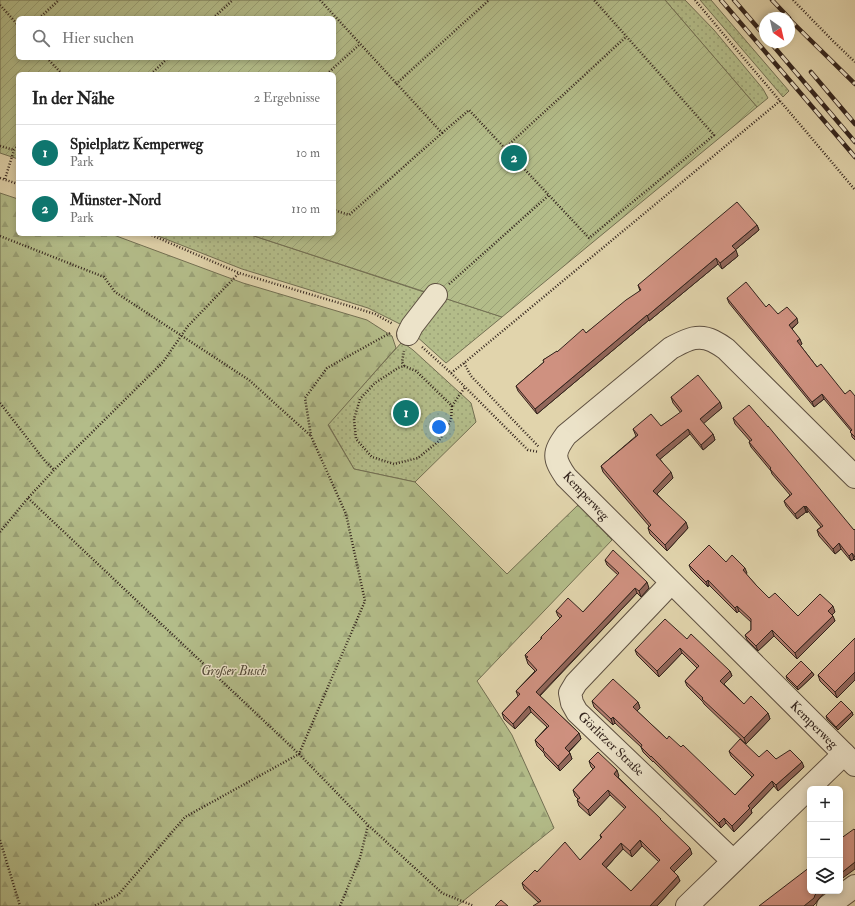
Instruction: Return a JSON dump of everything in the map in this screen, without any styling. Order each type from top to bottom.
[{"type":"street","points":[[403,331],[412,326],[436,295]]},
{"type":"street","name":"Kemperweg","points":[[850,760],[566,477],[559,467],[556,456],[558,446],[566,435],[672,348],[684,341],[696,337],[712,340],[726,349],[855,477]]},
{"type":"street","name":"Görlitzer Straße","points":[[671,583],[576,683],[570,694],[572,703],[577,712],[733,861]]},
{"type":"street","points":[[687,906],[733,861],[850,760]]},
{"type":"street","points":[[828,906],[855,886]]},
{"type":"path","points":[[41,16],[59,0]]},
{"type":"path","points":[[215,16],[233,0]]},
{"type":"path","points":[[320,0],[335,16]]},
{"type":"path","points":[[396,84],[489,0]]},
{"type":"path","points":[[336,211],[349,215],[469,110],[589,238],[714,135],[594,0]]},
{"type":"path","points":[[695,0],[749,65],[781,100],[855,190]]},
{"type":"path","points":[[793,0],[855,62]]},
{"type":"path","points":[[0,6],[16,24]]},
{"type":"path","points":[[336,18],[442,133]]},
{"type":"path","points":[[505,148],[626,36]]},
{"type":"path","points":[[329,72],[360,44]]},
{"type":"path","points":[[49,60],[60,72]]},
{"type":"path","points":[[153,72],[166,60]]},
{"type":"path","points":[[451,373],[781,100]]},
{"type":"path","points":[[0,146],[14,150],[5,179]]},
{"type":"path","points":[[0,178],[16,183]]},
{"type":"path","points":[[436,295],[549,195]]},
{"type":"path","points":[[0,236],[104,277],[115,292],[249,380],[311,436]]},
{"type":"path","points":[[154,236],[239,274],[375,314],[403,331],[451,373],[528,450],[545,453]]},
{"type":"path","points":[[0,532],[28,498],[54,470],[163,362],[188,326],[239,274]]},
{"type":"path","points":[[94,906],[118,895],[185,817],[299,754],[365,601],[346,514],[311,436],[305,398],[327,368],[403,331]]},
{"type":"path","points":[[464,363],[471,376],[541,448]]},
{"type":"path","points":[[452,406],[416,371],[404,366],[398,368],[375,383],[360,399],[354,419],[356,438],[372,457],[394,464],[418,458],[439,441],[452,420],[452,406],[465,387]]},
{"type":"path","points":[[0,402],[45,461],[54,470]]},
{"type":"path","points":[[28,498],[299,754],[368,825],[442,893],[474,906]]},
{"type":"path","points":[[340,906],[360,858],[368,825]]},
{"type":"path","points":[[0,840],[20,906]]},
{"type":"green space","points":[[0,0],[665,0],[757,107],[502,317],[254,236],[336,236],[336,72],[16,72],[16,158],[0,153]]},
{"type":"green space","points":[[665,0],[685,0],[714,30],[763,89],[768,98],[757,107]]},
{"type":"green space","points":[[700,0],[711,0],[789,91],[783,97]]},
{"type":"green space","name":"Großer Busch","points":[[0,193],[16,198],[16,236],[116,236],[243,283],[367,320],[392,336],[396,348],[328,425],[354,469],[415,482],[507,574],[578,505],[612,540],[477,681],[512,735],[554,828],[457,906],[0,906]]},
{"type":"green space","points":[[158,236],[254,236],[433,295],[406,327],[368,308],[242,269]]},
{"type":"green space","points":[[441,297],[502,317],[446,363],[415,335]]},
{"type":"green space","points":[[402,342],[413,350],[471,403],[476,422],[415,482],[354,469],[328,424]]},
{"type":"building","points":[[737,202],[757,225],[732,246],[736,250],[720,263],[716,258],[535,409],[516,386],[544,362],[543,360],[557,352],[583,329],[586,333],[626,300],[641,290],[638,285]]},
{"type":"building","points":[[746,282],[766,307],[769,304],[778,314],[787,307],[797,318],[789,325],[800,339],[797,341],[817,367],[821,364],[845,394],[850,390],[855,396],[855,437],[850,432],[852,430],[822,394],[812,402],[727,298]]},
{"type":"building","points":[[698,375],[720,402],[700,419],[713,434],[701,445],[688,429],[656,455],[671,472],[653,491],[686,522],[665,545],[648,528],[651,525],[601,466],[638,435],[633,429],[651,414],[661,426],[682,411],[671,397]]},
{"type":"building","points":[[749,405],[854,530],[855,529],[855,557],[852,553],[849,556],[839,543],[833,549],[817,530],[823,526],[806,506],[795,514],[784,501],[792,494],[749,442],[752,440],[733,418]]},
{"type":"building","points":[[709,545],[726,562],[732,555],[745,568],[743,570],[769,598],[775,593],[798,616],[820,594],[833,606],[828,611],[833,616],[795,653],[772,630],[756,646],[745,635],[751,630],[751,619],[737,606],[735,608],[708,580],[706,582],[689,565]]},
{"type":"building","points":[[613,550],[647,582],[639,591],[635,588],[536,692],[579,733],[565,748],[570,753],[558,766],[535,740],[549,726],[529,706],[513,724],[502,713],[520,694],[516,691],[537,670],[525,655],[562,616],[556,611],[568,598],[583,612],[619,573],[605,560]]},
{"type":"building","points":[[665,619],[687,639],[691,634],[730,671],[720,681],[744,704],[751,696],[768,713],[744,738],[685,681],[699,666],[680,648],[657,671],[635,650]]},
{"type":"building","points":[[855,638],[855,672],[835,692],[818,675]]},
{"type":"building","points":[[801,661],[812,672],[797,687],[786,676]]},
{"type":"building","points":[[613,679],[638,702],[633,707],[667,739],[669,736],[681,747],[683,745],[735,795],[754,775],[729,751],[740,739],[759,757],[767,750],[776,759],[790,750],[802,762],[776,785],[772,781],[748,806],[750,808],[732,826],[724,818],[719,823],[641,747],[642,745],[613,717],[611,719],[592,701]]},
{"type":"building","points":[[841,701],[852,712],[836,727],[826,716]]},
{"type":"building","points":[[598,752],[617,770],[614,774],[690,848],[670,868],[678,876],[650,906],[533,906],[541,901],[522,883],[535,870],[537,872],[565,842],[580,860],[602,837],[600,835],[626,807],[608,790],[588,810],[577,800],[580,798],[573,790],[595,767],[589,761]],"holes":[[[640,840],[660,860],[631,891],[602,864],[621,843],[630,851]]]},
{"type":"building","points":[[854,829],[855,830],[855,862],[843,872],[843,858],[843,837]]},
{"type":"building","points":[[807,869],[807,894],[816,894],[814,898],[804,906],[759,906]]},
{"type":"building","points":[[501,900],[508,906],[495,906]]},
{"type":"railway","points":[[721,0],[855,157]]},
{"type":"railway","points":[[734,0],[759,29]]},
{"type":"railway","points":[[772,0],[783,12]]},
{"type":"railway","points":[[795,25],[855,84]]},
{"type":"railway","points":[[775,48],[855,142]]},
{"type":"railway","points":[[811,72],[855,124]]},
{"type":"place","name":"Münster-Nord","points":[[514,158]]},
{"type":"place","name":"Spielplatz Kemperweg","points":[[406,413]]}]
